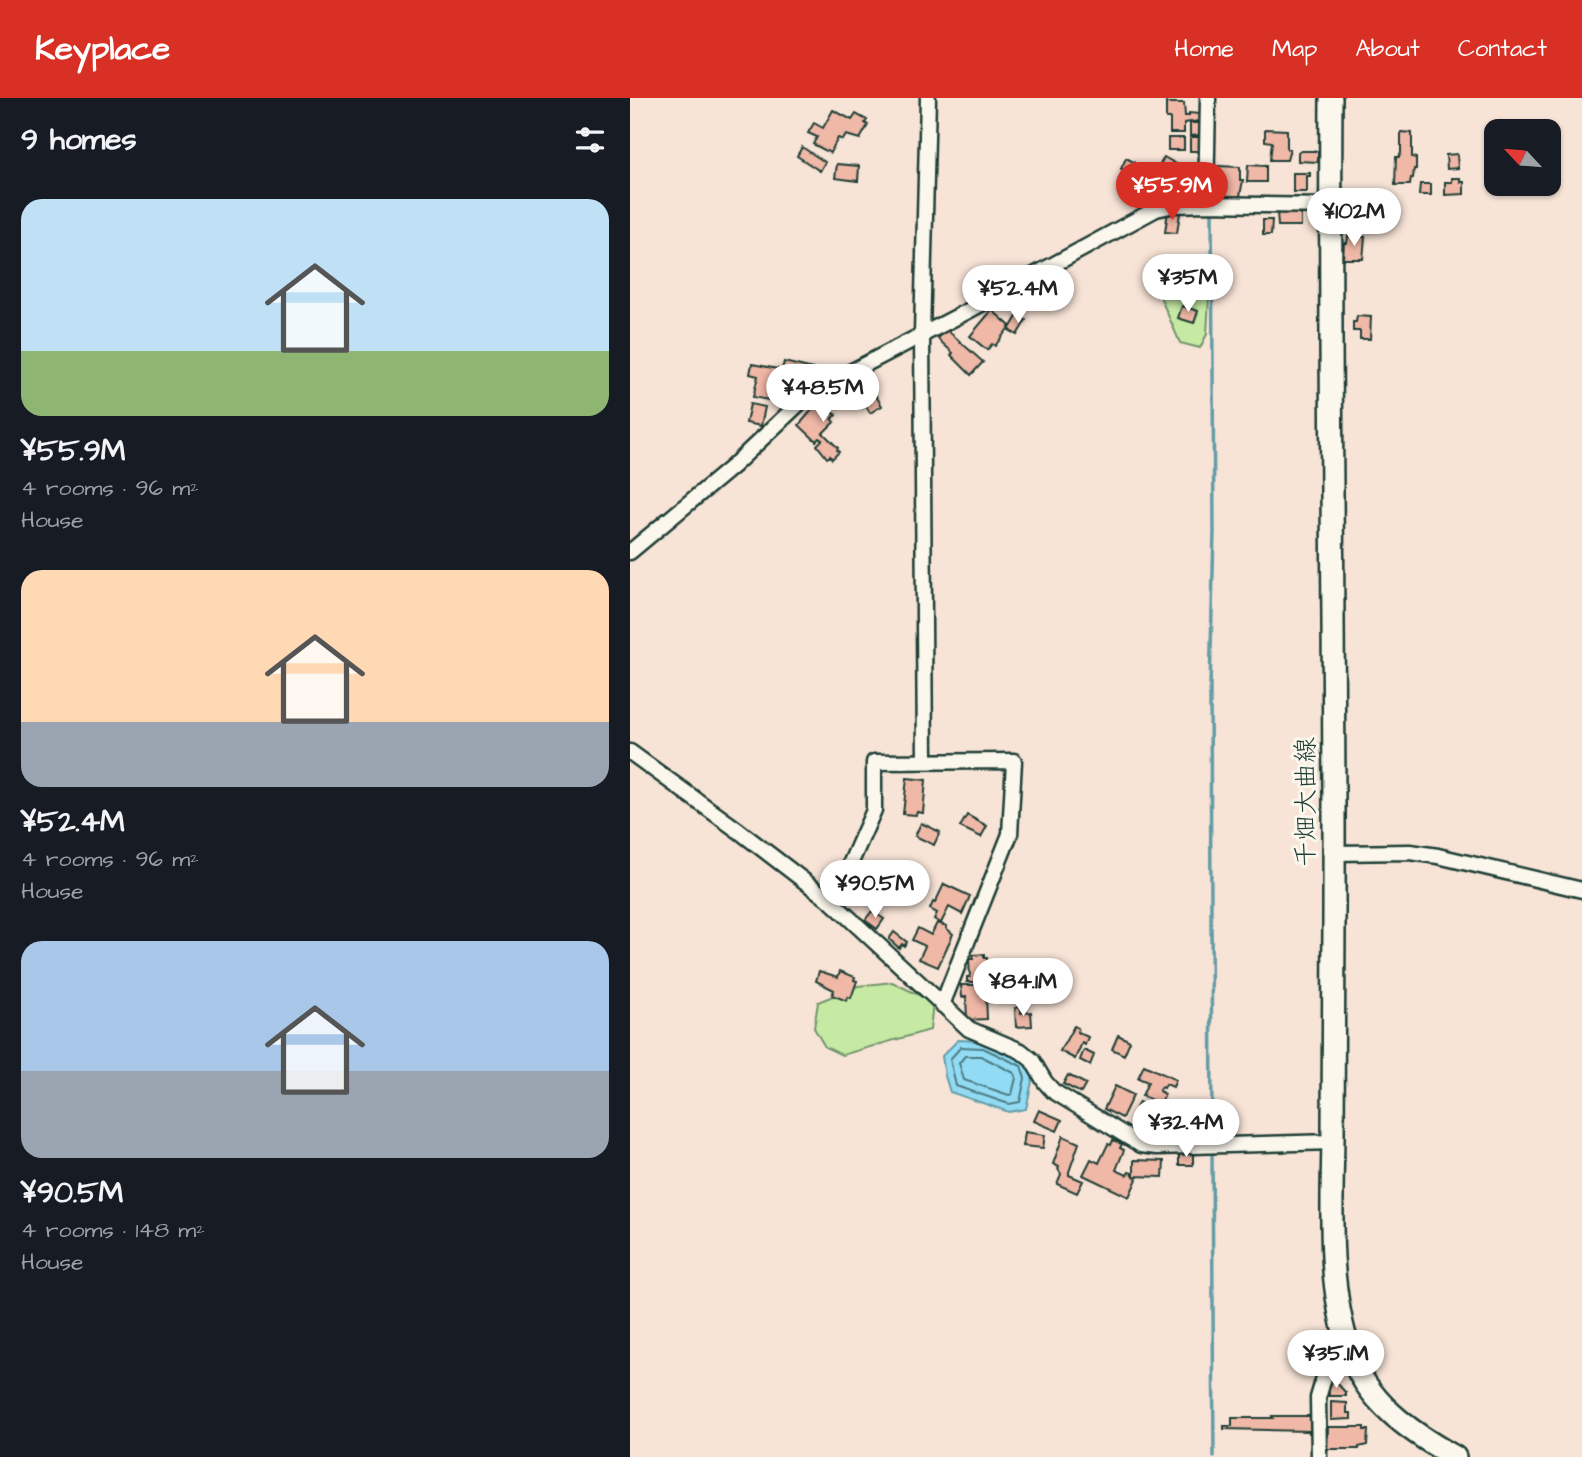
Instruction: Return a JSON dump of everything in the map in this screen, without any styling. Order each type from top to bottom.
[{"type":"main road","name":"千畑大曲線","points":[[1331,98],[1334,853],[1331,1200],[1335,1276],[1340,1315],[1349,1352],[1363,1381],[1378,1401],[1415,1433],[1455,1457]]},
{"type":"street","points":[[925,761],[922,334],[928,98]]},
{"type":"street","points":[[1206,204],[1208,98]]},
{"type":"street","points":[[630,552],[733,466],[810,393],[968,312],[1156,209],[1206,204],[1330,206]]},
{"type":"street","points":[[630,752],[833,904],[969,1029],[1021,1051],[1032,1060],[1053,1091],[1141,1145],[1333,1142]]},
{"type":"street","points":[[833,904],[874,810],[874,762],[1014,761],[1010,834],[943,1005]]},
{"type":"street","points":[[1334,853],[1410,852],[1438,856],[1582,890]]},
{"type":"street","points":[[1319,1457],[1318,1398],[1325,1374],[1349,1352]]},
{"type":"green space","points":[[1201,259],[1210,278],[1207,334],[1200,348],[1180,343],[1161,299],[1170,260]]},
{"type":"green space","points":[[892,982],[933,1002],[930,1030],[842,1055],[825,1047],[814,1028],[818,1002],[858,986]]},
{"type":"water","points":[[958,1040],[984,1041],[1027,1061],[1033,1077],[1026,1109],[1009,1112],[950,1092],[942,1056]]},
{"type":"building","points":[[1166,103],[1184,103],[1185,116],[1189,116],[1189,113],[1200,114],[1200,121],[1184,123],[1184,133],[1170,133]]},
{"type":"building","points":[[833,110],[852,120],[856,114],[867,120],[865,123],[868,125],[860,139],[846,135],[843,140],[838,138],[830,153],[813,144],[817,137],[808,133],[814,123],[823,128]]},
{"type":"building","points":[[1190,123],[1201,123],[1201,135],[1190,136]]},
{"type":"building","points":[[1265,129],[1287,130],[1287,149],[1290,149],[1287,160],[1270,160],[1272,142],[1265,141]]},
{"type":"building","points":[[1401,132],[1412,133],[1412,157],[1416,158],[1416,169],[1410,185],[1395,185],[1396,157],[1401,153]]},
{"type":"building","points":[[1190,137],[1200,137],[1200,151],[1190,151]]},
{"type":"building","points":[[1168,138],[1184,138],[1184,150],[1168,150]]},
{"type":"building","points":[[802,147],[825,162],[820,171],[797,156]]},
{"type":"building","points":[[1318,151],[1318,162],[1298,161],[1298,153]]},
{"type":"building","points":[[1457,154],[1458,168],[1447,169],[1446,155]]},
{"type":"building","points":[[1164,157],[1178,165],[1169,184],[1153,178]]},
{"type":"building","points":[[1126,158],[1134,162],[1132,168],[1146,175],[1152,182],[1150,188],[1145,186],[1137,201],[1122,194],[1128,180],[1125,179],[1128,172],[1121,169]]},
{"type":"building","points":[[837,164],[859,166],[858,181],[835,178]]},
{"type":"building","points":[[1248,165],[1266,166],[1266,182],[1247,182]]},
{"type":"building","points":[[1217,166],[1240,167],[1240,180],[1243,180],[1240,196],[1223,196],[1223,199],[1216,199]]},
{"type":"building","points":[[1293,173],[1310,173],[1310,176],[1307,176],[1307,192],[1293,192]]},
{"type":"building","points":[[1452,178],[1460,178],[1460,182],[1464,182],[1464,194],[1445,195],[1445,182],[1452,182]]},
{"type":"building","points":[[1420,184],[1431,184],[1431,195],[1419,195]]},
{"type":"building","points":[[1168,211],[1180,213],[1177,233],[1165,232]]},
{"type":"building","points":[[1301,211],[1301,226],[1278,226],[1277,212]]},
{"type":"building","points":[[1263,220],[1272,220],[1271,235],[1263,235]]},
{"type":"building","points":[[1348,236],[1365,237],[1363,259],[1343,259],[1344,243],[1347,243]]},
{"type":"building","points":[[1182,306],[1198,311],[1194,323],[1178,318]]},
{"type":"building","points":[[992,310],[1010,326],[995,346],[992,344],[987,350],[970,336]]},
{"type":"building","points":[[1018,315],[1026,320],[1017,335],[1009,330]]},
{"type":"building","points":[[1357,316],[1371,317],[1370,339],[1360,339],[1360,331],[1353,331],[1353,322],[1356,322]]},
{"type":"building","points":[[946,329],[983,362],[971,375],[938,339]]},
{"type":"building","points":[[784,362],[813,369],[811,378],[789,378],[790,375],[781,373]]},
{"type":"building","points":[[752,364],[778,369],[778,387],[772,386],[769,400],[753,397],[758,376],[750,374]]},
{"type":"building","points":[[866,379],[882,406],[870,413],[866,406],[862,408],[852,387]]},
{"type":"building","points":[[834,392],[844,401],[838,408],[832,402],[827,407],[836,415],[832,419],[834,422],[823,433],[838,448],[839,452],[832,459],[830,456],[827,458],[817,445],[822,440],[819,438],[816,441],[799,425],[818,403]]},
{"type":"building","points":[[750,404],[765,407],[761,426],[746,423]]},
{"type":"building","points":[[907,778],[926,780],[923,813],[903,814]]},
{"type":"building","points":[[967,815],[987,826],[981,837],[960,827]]},
{"type":"building","points":[[921,823],[940,832],[934,845],[915,836]]},
{"type":"building","points":[[858,879],[872,886],[866,898],[852,892]]},
{"type":"building","points":[[944,884],[970,896],[962,914],[949,907],[941,923],[934,919],[937,913],[930,909]]},
{"type":"building","points":[[872,911],[884,919],[877,929],[865,920]]},
{"type":"building","points":[[937,923],[947,926],[953,934],[938,967],[919,959],[925,946],[912,940],[918,928],[931,935]]},
{"type":"building","points":[[894,932],[907,942],[904,946],[902,944],[899,948],[889,939]]},
{"type":"building","points":[[984,954],[984,958],[987,958],[988,976],[979,976],[979,982],[967,982],[967,977],[970,977],[969,959],[973,959],[973,955]]},
{"type":"building","points":[[819,971],[838,977],[840,971],[855,977],[854,980],[857,981],[851,998],[848,997],[847,1001],[832,995],[834,990],[816,981]]},
{"type":"building","points":[[961,985],[980,985],[980,994],[986,994],[987,1019],[967,1020],[966,996],[962,997]]},
{"type":"building","points":[[1021,1007],[1021,1013],[1031,1012],[1032,1026],[1016,1027],[1015,1008]]},
{"type":"building","points":[[1074,1026],[1078,1028],[1077,1032],[1088,1037],[1085,1045],[1082,1043],[1075,1059],[1060,1051]]},
{"type":"building","points":[[1118,1035],[1130,1041],[1124,1055],[1112,1049]]},
{"type":"building","points":[[1084,1050],[1094,1055],[1090,1065],[1080,1060]]},
{"type":"building","points":[[1144,1065],[1176,1080],[1173,1087],[1166,1084],[1164,1088],[1161,1087],[1159,1091],[1165,1094],[1159,1107],[1153,1104],[1154,1101],[1142,1096],[1148,1082],[1138,1078]]},
{"type":"building","points":[[1068,1075],[1086,1084],[1081,1093],[1063,1084]]},
{"type":"building","points":[[1115,1086],[1133,1095],[1122,1118],[1104,1109]]},
{"type":"building","points":[[1139,1102],[1155,1112],[1151,1119],[1135,1110]]},
{"type":"building","points":[[1180,1104],[1190,1111],[1184,1121],[1176,1116],[1169,1127],[1157,1119],[1165,1107],[1174,1113]]},
{"type":"building","points":[[1039,1110],[1062,1120],[1057,1131],[1034,1121]]},
{"type":"building","points":[[1025,1132],[1045,1135],[1043,1148],[1023,1146]]},
{"type":"building","points":[[1063,1136],[1079,1143],[1069,1172],[1069,1175],[1083,1181],[1077,1193],[1057,1184],[1061,1174],[1059,1167],[1053,1164]]},
{"type":"building","points":[[1113,1140],[1122,1144],[1120,1148],[1124,1150],[1116,1170],[1127,1175],[1132,1173],[1137,1179],[1129,1197],[1083,1175],[1091,1159],[1099,1163],[1108,1144],[1111,1145]]},
{"type":"building","points":[[1179,1153],[1193,1153],[1193,1165],[1179,1165]]},
{"type":"building","points":[[1134,1160],[1164,1161],[1163,1177],[1134,1176]]},
{"type":"building","points":[[1328,1381],[1336,1382],[1346,1396],[1329,1396]]},
{"type":"building","points":[[1331,1402],[1347,1403],[1347,1413],[1351,1413],[1351,1419],[1331,1420]]},
{"type":"building","points":[[1272,1416],[1313,1416],[1313,1433],[1224,1429],[1224,1426],[1232,1426],[1232,1418],[1273,1418]]},
{"type":"building","points":[[1328,1427],[1364,1427],[1364,1430],[1368,1430],[1367,1445],[1359,1449],[1327,1449]]},
{"type":"waterway","points":[[1212,212],[1212,1126]]},
{"type":"waterway","points":[[1212,1150],[1214,1457]]}]
